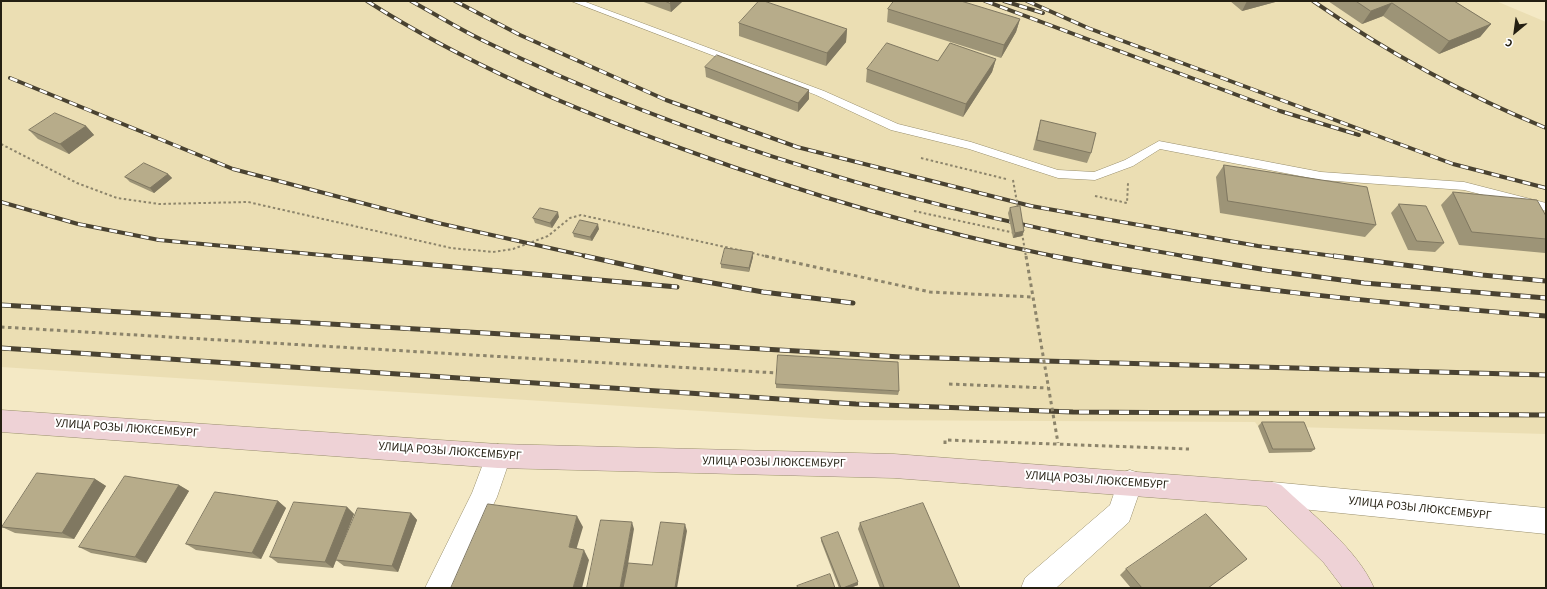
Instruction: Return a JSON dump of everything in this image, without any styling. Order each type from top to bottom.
[{"type":"street","name":"УЛИЦА РОЗЫ ЛЮКСЕМБУРГ","points":[[1,421],[498,456],[894,466],[1130,482],[1272,494],[1546,521]]},
{"type":"street","points":[[440,588],[484,497],[498,456]]},
{"type":"street","points":[[1035,588],[1120,513],[1130,482]]},
{"type":"street","points":[[1272,494],[1334,554],[1360,588]]},
{"type":"lane","points":[[575,1],[820,93],[896,127],[971,146],[1058,174],[1095,176],[1129,163],[1159,145],[1321,176],[1464,186],[1546,207]]},
{"type":"path","points":[[1,144],[93,191],[126,201],[160,204],[229,200],[248,202],[451,248],[493,252],[513,249],[548,236],[570,218],[582,216],[920,290],[1033,297]]},
{"type":"path","points":[[1013,180],[1018,211]]},
{"type":"path","points":[[914,211],[1012,233],[1022,232],[1058,443]]},
{"type":"path","points":[[1,327],[777,373]]},
{"type":"path","points":[[949,384],[1048,388]]},
{"type":"path","points":[[945,440],[1189,449]]},
{"type":"shaded area","points":[[1,1],[1496,1],[1546,22],[1546,434],[1258,426],[1255,422],[845,420],[1,367]]},
{"type":"building","points":[[759,1],[764,1],[847,29],[827,53],[739,23]]},
{"type":"building","points":[[894,1],[961,1],[1020,19],[1004,45],[888,9]]},
{"type":"building","points":[[1356,1],[1454,1],[1491,24],[1449,41],[1392,3],[1371,11]]},
{"type":"building","points":[[887,43],[938,61],[950,43],[996,59],[966,104],[867,69]]},
{"type":"building","points":[[717,55],[809,90],[798,103],[705,67]]},
{"type":"building","points":[[55,113],[86,126],[60,144],[29,130]]},
{"type":"building","points":[[1041,120],[1096,133],[1091,153],[1037,140]]},
{"type":"building","points":[[144,163],[168,174],[150,188],[125,177]]},
{"type":"building","points":[[1224,165],[1367,187],[1376,225],[1228,201]]},
{"type":"building","points":[[1453,192],[1537,200],[1546,216],[1546,239],[1472,232]]},
{"type":"building","points":[[1399,204],[1426,206],[1444,243],[1417,241]]},
{"type":"building","points":[[1020,206],[1024,231],[1015,233],[1010,208]]},
{"type":"building","points":[[540,208],[558,212],[550,223],[533,218]]},
{"type":"building","points":[[580,220],[598,224],[590,237],[573,233]]},
{"type":"building","points":[[725,248],[753,252],[749,268],[721,264]]},
{"type":"building","points":[[778,355],[898,362],[899,391],[776,384]]},
{"type":"building","points":[[1262,422],[1304,422],[1315,449],[1273,449]]},
{"type":"building","points":[[37,473],[95,479],[62,533],[2,527]]},
{"type":"building","points":[[125,476],[179,485],[135,557],[79,547]]},
{"type":"building","points":[[215,492],[278,501],[252,553],[186,544]]},
{"type":"building","points":[[294,502],[347,507],[325,562],[270,557]]},
{"type":"building","points":[[923,503],[960,588],[880,588],[884,587],[860,523]]},
{"type":"building","points":[[488,504],[577,516],[569,547],[584,550],[573,588],[451,588]]},
{"type":"building","points":[[358,508],[411,513],[392,566],[336,560]]},
{"type":"building","points":[[1206,514],[1247,559],[1208,588],[1142,588],[1126,569]]},
{"type":"building","points":[[601,520],[632,522],[620,588],[587,588]]},
{"type":"building","points":[[661,522],[685,524],[675,588],[623,588],[628,563],[652,565]]},
{"type":"building","points":[[838,532],[858,582],[843,588],[841,588],[821,538]]},
{"type":"building","points":[[830,574],[835,588],[798,588],[797,586]]},
{"type":"railway","points":[[367,1],[404,24],[481,65],[521,84],[642,134],[775,181],[868,210],[1010,247],[1054,256]]},
{"type":"railway","points":[[411,1],[475,36],[568,80],[654,115],[741,146],[829,174],[918,199],[1008,221],[1189,257]]},
{"type":"railway","points":[[455,1],[520,35],[666,100],[797,147],[1031,206],[1258,246],[1341,257]]},
{"type":"railway","points":[[985,1],[1280,111],[1359,135]]},
{"type":"railway","points":[[1004,1],[1043,13]]},
{"type":"railway","points":[[1027,1],[1088,28],[1453,164],[1546,188]]},
{"type":"railway","points":[[1313,1],[1369,38],[1426,71],[1485,101],[1546,128]]},
{"type":"railway","points":[[10,78],[233,169],[438,223],[590,257]]},
{"type":"railway","points":[[1,202],[78,224],[159,240],[339,257]]},
{"type":"railway","points":[[333,256],[339,257]]},
{"type":"railway","points":[[585,256],[685,278],[763,292],[853,303]]},
{"type":"railway","points":[[1054,256],[1237,286],[1360,300],[1546,316]]},
{"type":"railway","points":[[1183,256],[1189,257]]},
{"type":"railway","points":[[1334,256],[1482,275],[1546,281]]},
{"type":"railway","points":[[339,257],[677,287]]},
{"type":"railway","points":[[339,257],[344,257]]},
{"type":"railway","points":[[1189,257],[1267,270],[1364,283],[1546,298]]},
{"type":"railway","points":[[1,305],[901,357],[1546,375]]},
{"type":"railway","points":[[1,348],[856,404],[1073,412],[1546,415]]}]
